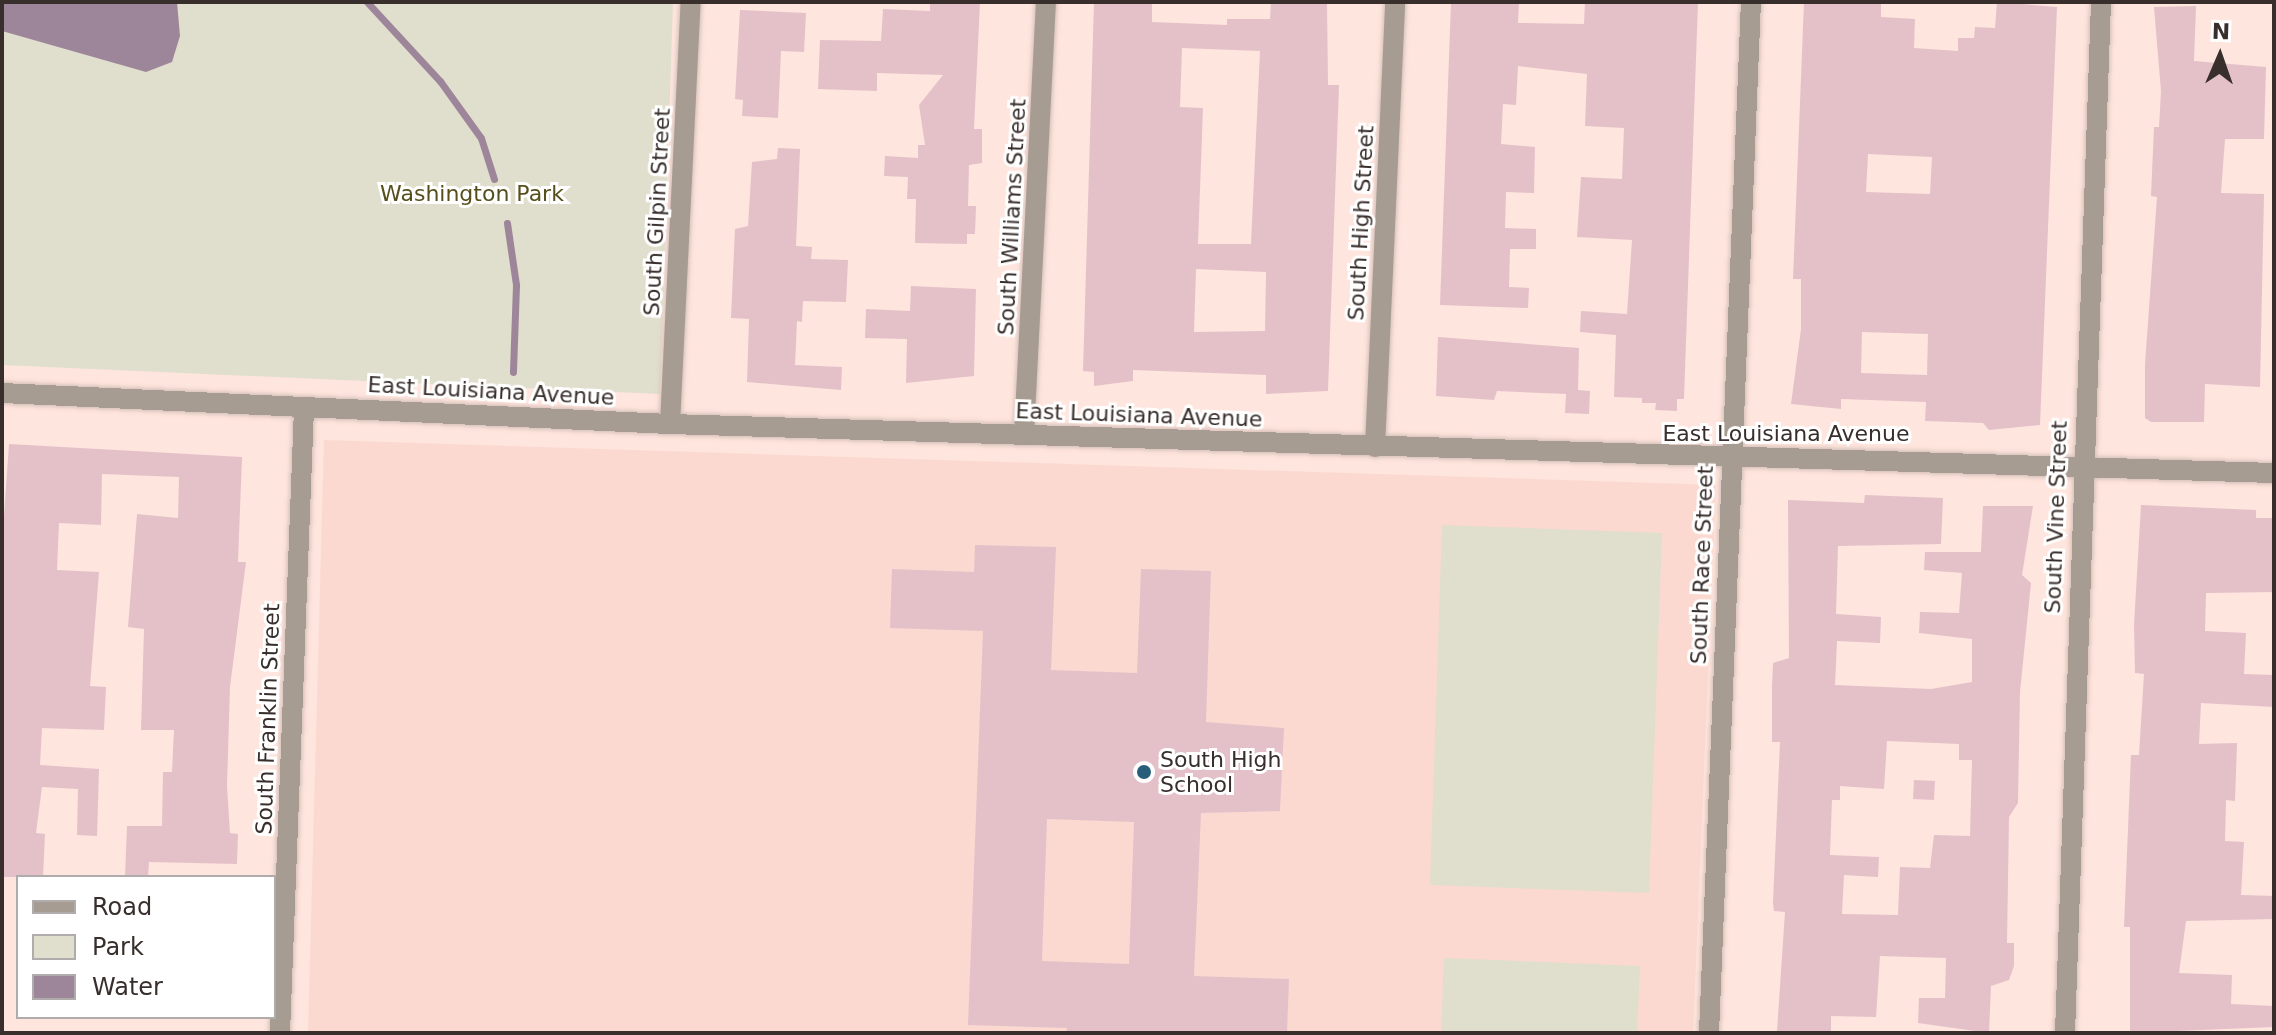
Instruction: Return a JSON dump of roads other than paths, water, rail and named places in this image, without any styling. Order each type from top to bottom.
[{"type":"street","name":"South Gilpin Street","points":[[670,424],[691,2]]},
{"type":"street","name":"South Williams Street","points":[[1024,435],[1046,2]]},
{"type":"street","name":"South High Street","points":[[1375,447],[1395,2]]},
{"type":"street","name":"South Race Street","points":[[1709,1033],[1730,457],[1751,2]]},
{"type":"street","name":"South Vine Street","points":[[2065,1033],[2081,464],[2101,2]]},
{"type":"street","name":"East Louisiana Avenue","points":[[2,393],[670,424],[1375,447],[2081,464],[2274,473]]},
{"type":"street","name":"South Franklin Street","points":[[280,1033],[304,407]]},
{"type":"water","points":[[2,2],[177,2],[180,36],[172,62],[146,72],[2,31]]},
{"type":"waterway","points":[[367,2],[440,81],[481,138],[494,179]]},
{"type":"waterway","points":[[507,223],[516,285],[513,372]]},
{"type":"place","name":"South High School","points":[[1144,772]]},
{"type":"park label","name":"Washington Park","points":[[472,194]]}]
